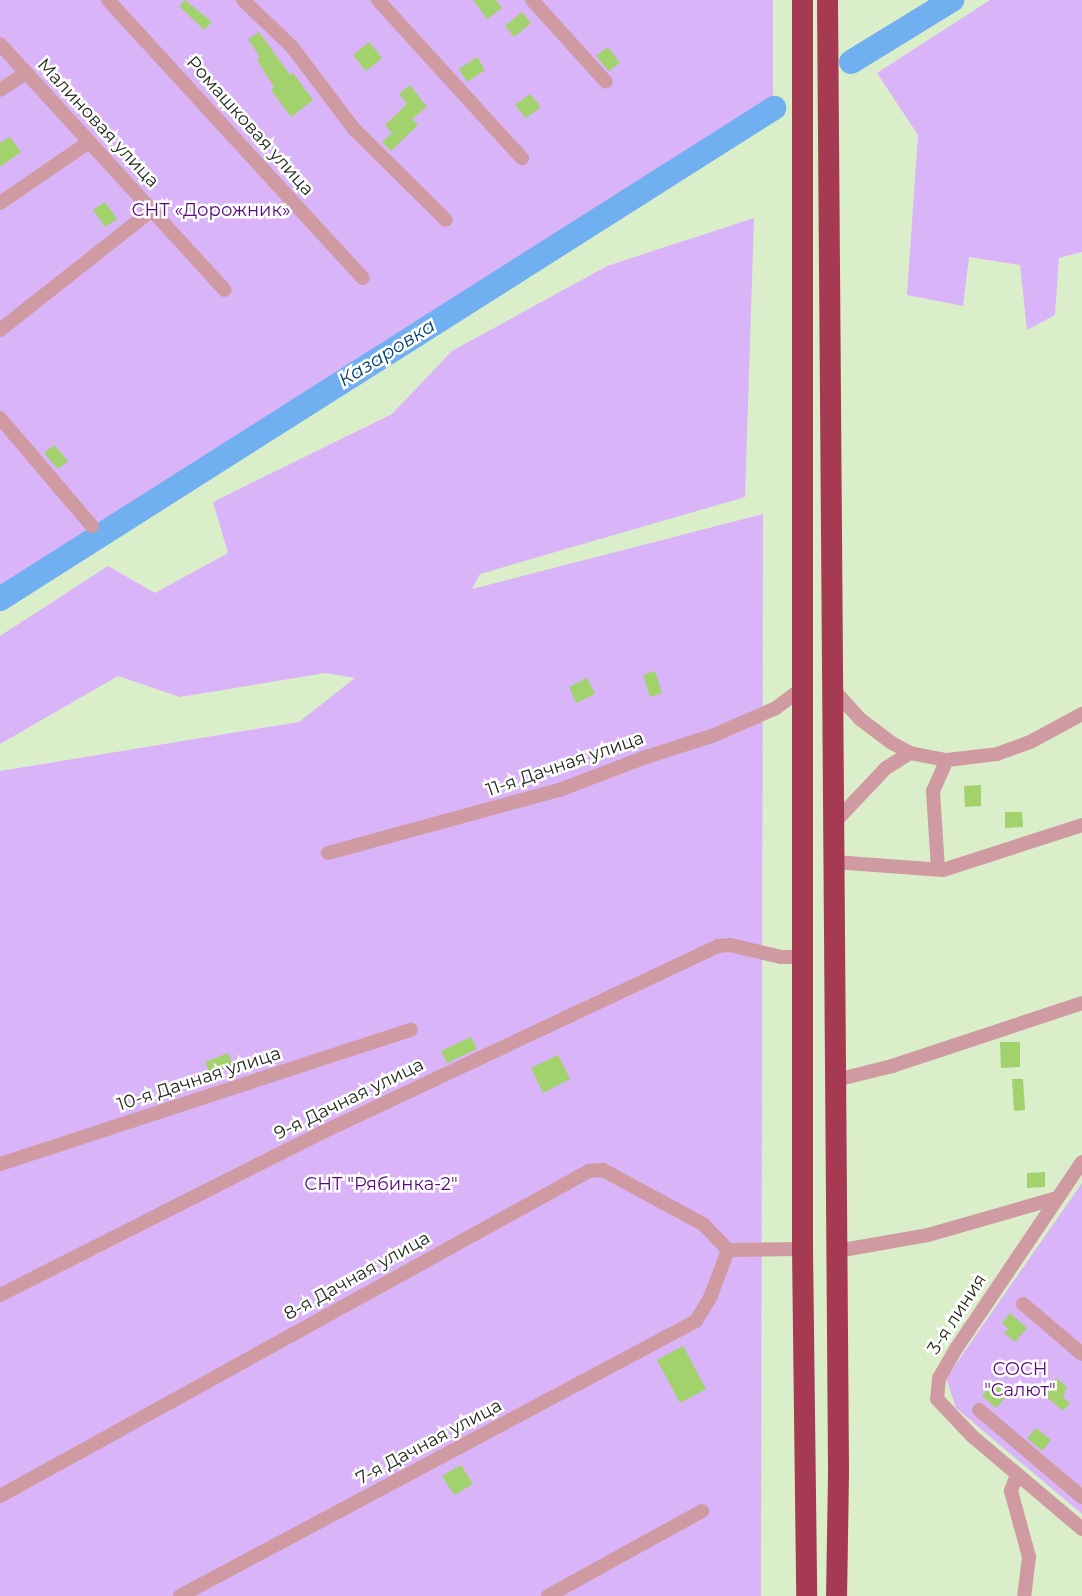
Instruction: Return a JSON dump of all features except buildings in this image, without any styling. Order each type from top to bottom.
[{"type":"highway","points":[[802,0],[804,687],[801,957],[806,1596]]},
{"type":"highway","points":[[827,0],[837,1251],[836,1596]]},
{"type":"highway","points":[[802,1219],[836,1219]]},
{"type":"street","name":"Ромашковая улица","points":[[108,0],[363,278]]},
{"type":"street","points":[[243,0],[292,47],[354,129],[446,220]]},
{"type":"street","points":[[378,0],[522,158]]},
{"type":"street","points":[[532,0],[606,82]]},
{"type":"street","name":"Малиновая улица","points":[[0,44],[225,290]]},
{"type":"street","points":[[0,90],[26,73]]},
{"type":"street","points":[[0,203],[89,142]]},
{"type":"street","points":[[0,330],[153,209]]},
{"type":"street","points":[[0,418],[92,526]]},
{"type":"street","name":"11-я Дачная улица","points":[[328,853],[562,789],[646,757],[712,736],[776,708],[804,687]]},
{"type":"street","points":[[832,688],[876,733],[910,753],[947,760],[997,754],[1032,741],[1082,714]]},
{"type":"street","points":[[833,824],[886,768],[910,753]]},
{"type":"street","points":[[938,869],[933,791],[947,760]]},
{"type":"street","points":[[834,862],[938,869],[1082,825]]},
{"type":"street","name":"9-я Дачная улица","points":[[0,1295],[325,1130],[718,946],[730,945],[780,957],[801,957]]},
{"type":"street","points":[[836,1080],[892,1066],[1082,1003]]},
{"type":"street","name":"10-я Дачная улица","points":[[0,1164],[411,1030]]},
{"type":"street","name":"3-я линия","points":[[1082,1163],[939,1378],[937,1399],[972,1436],[1082,1529]]},
{"type":"street","name":"8-я Дачная улица","points":[[0,1496],[589,1171],[603,1170],[703,1224],[728,1250]]},
{"type":"street","points":[[837,1251],[928,1235],[1057,1198]]},
{"type":"street","points":[[728,1250],[802,1249]]},
{"type":"street","name":"7-я Дачная улица","points":[[180,1596],[696,1321],[710,1297],[728,1250]]},
{"type":"street","points":[[1023,1304],[1082,1354]]},
{"type":"street","points":[[979,1410],[1082,1497]]},
{"type":"street","points":[[1017,1475],[1011,1491],[1029,1557],[1024,1596]]},
{"type":"street","points":[[548,1596],[702,1511]]},
{"type":"green space","name":"СНТ «Дорожник»","points":[[0,0],[773,0],[773,101],[6,590],[0,584]]},
{"type":"green space","points":[[990,0],[1082,0],[1082,252],[1059,258],[1055,315],[1027,330],[1020,265],[969,257],[963,306],[907,295],[918,135],[877,73]]},
{"type":"green space","name":"СНТ \"Рябинка-2\"","points":[[754,218],[745,497],[480,574],[472,589],[763,514],[761,1596],[0,1596],[0,771],[299,722],[355,678],[325,673],[180,697],[118,676],[0,744],[0,636],[108,566],[155,593],[228,553],[213,502],[392,414],[452,351],[607,266]]},
{"type":"green space","name":"СОСН \"Салют\"","points":[[1082,1183],[1082,1514],[956,1408],[946,1378]]},
{"type":"waterway","name":"Казаровка","points":[[851,62],[952,0]]},
{"type":"waterway","name":"Казаровка","points":[[0,599],[774,108]]}]
